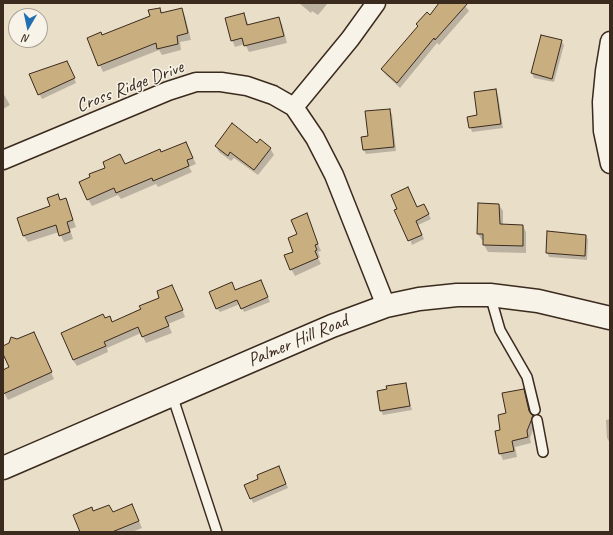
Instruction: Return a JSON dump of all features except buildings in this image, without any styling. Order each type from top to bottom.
[{"type":"main road","name":"Palmer Hill Road","points":[[3,468],[332,326],[386,306],[419,299],[450,296],[490,296],[538,301],[610,318]]},
{"type":"street","points":[[294,107],[350,39],[376,3]]},
{"type":"street","points":[[610,41],[602,102],[603,131],[610,164]]},
{"type":"street","name":"Cross Ridge Drive","points":[[3,160],[168,91],[196,82],[221,82],[247,86],[273,95],[294,107],[315,138],[334,175],[386,306]]},
{"type":"lane","points":[[490,296],[500,330],[528,377],[535,410]]},
{"type":"lane","points":[[172,395],[217,532]]},
{"type":"lane","points":[[537,420],[543,452]]}]
